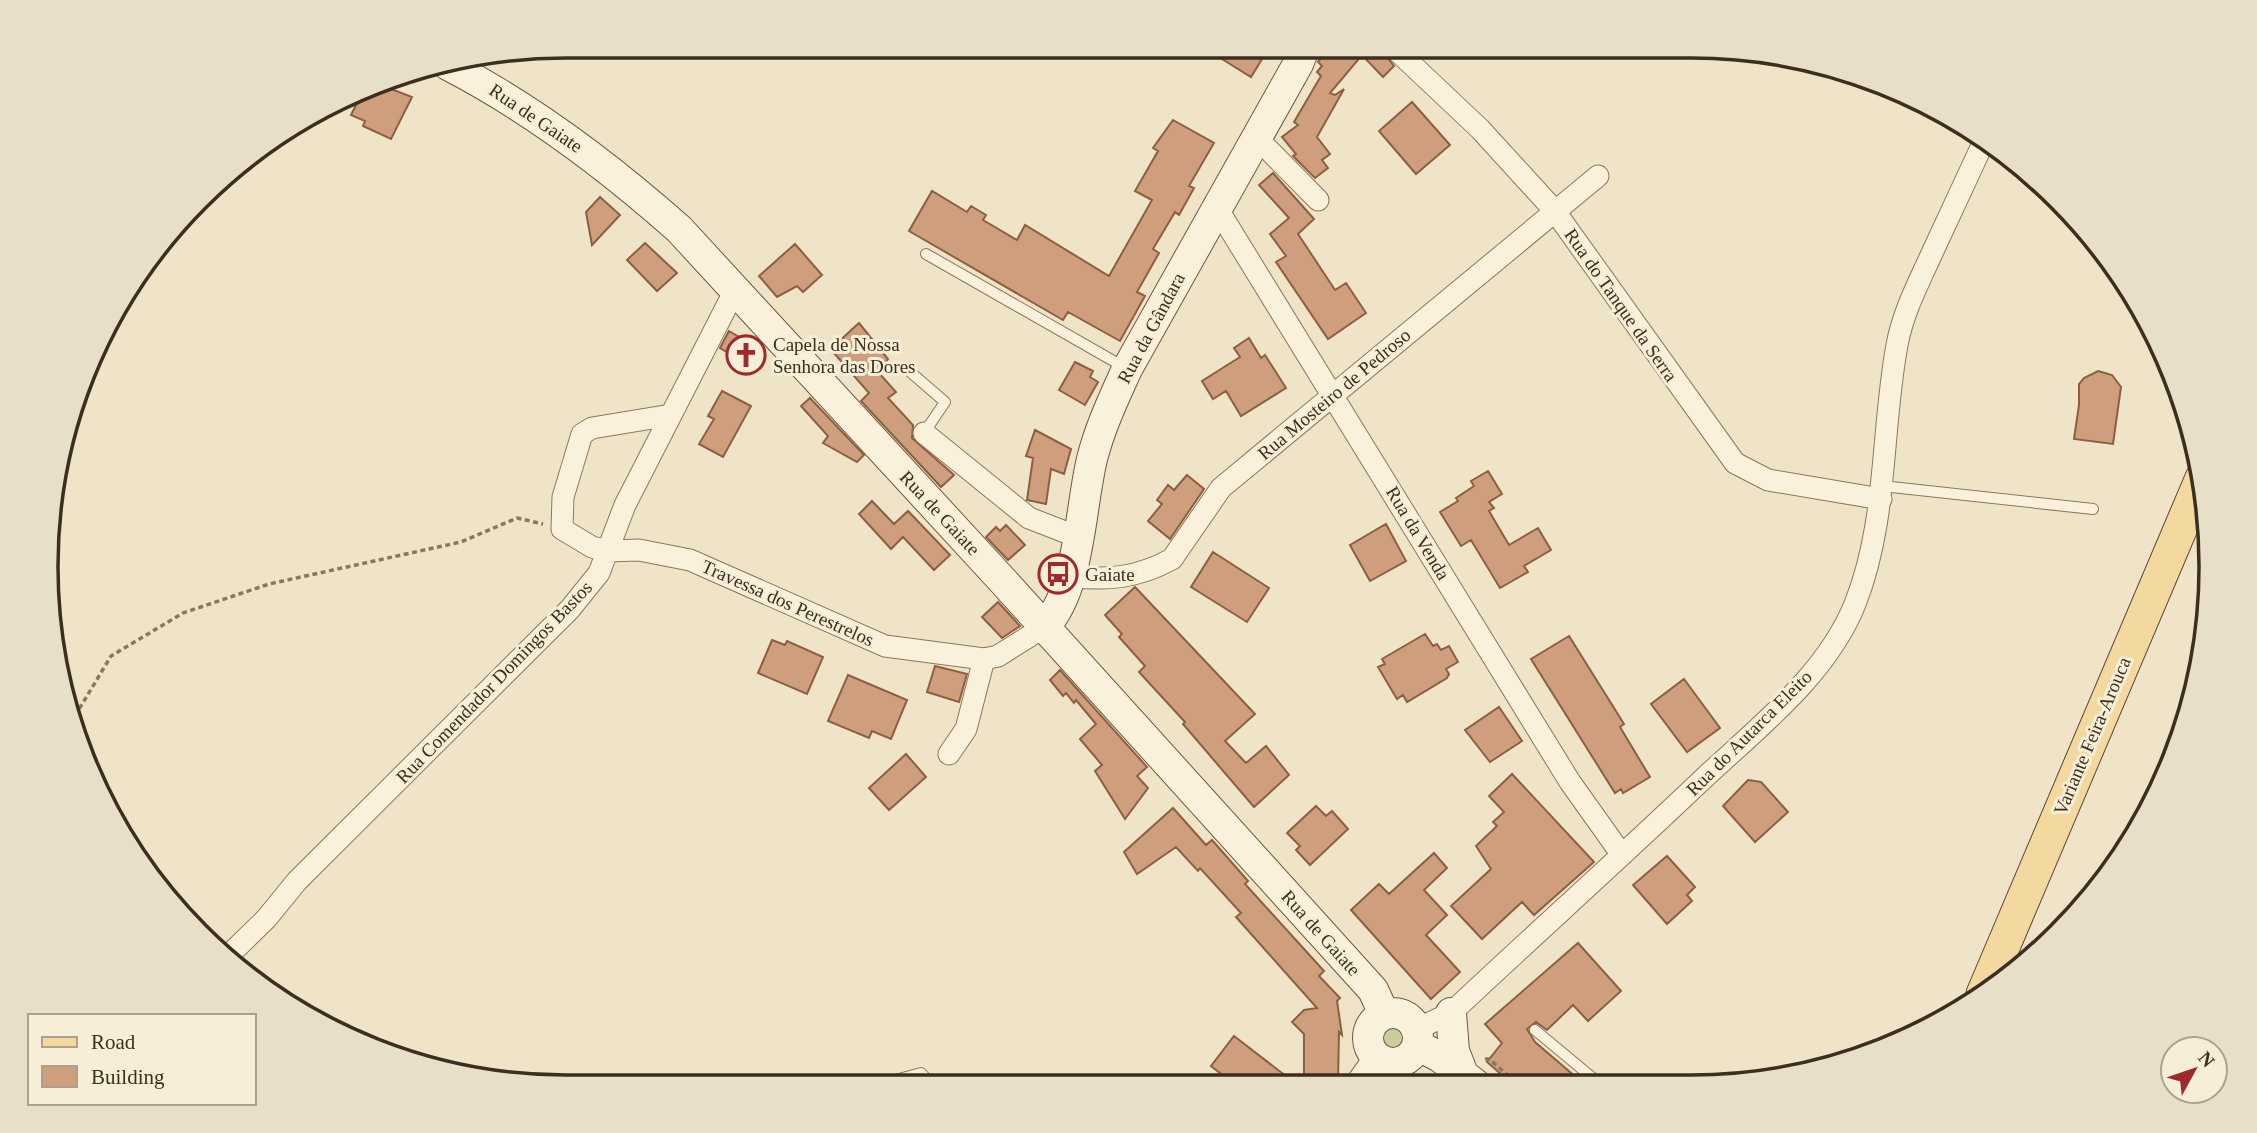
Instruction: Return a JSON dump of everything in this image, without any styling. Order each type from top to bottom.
[{"type":"main road","name":"Rua da Gândara","points":[[1044,626],[1062,599],[1092,459],[1106,417],[1127,369],[1300,58]]},
{"type":"main road","name":"Rua de Gaiate","points":[[458,70],[500,92],[614,172],[679,229],[1044,626],[1373,990],[1384,1014]]},
{"type":"main road","name":"Variante Feira-Arouca","points":[[1990,977],[2194,496]]},
{"type":"main road","points":[[1417,1037],[1401,1062],[1379,1059],[1373,1054],[1367,1039],[1371,1024],[1384,1014],[1400,1013],[1413,1022],[1417,1037],[1476,1072]]},
{"type":"main road","points":[[1451,1013],[1454,1051],[1476,1072]]},
{"type":"main road","points":[[1367,1075],[1379,1059]]},
{"type":"street","name":"Rua do Tanque da Serra","points":[[1405,58],[1480,129],[1553,210],[1735,463],[1768,480],[1881,492]]},
{"type":"street","points":[[1256,137],[1318,200]]},
{"type":"street","name":"Rua do Autarca Eleito","points":[[1417,1037],[1451,1013],[1622,856],[1810,676],[1854,606],[1867,569],[1881,492],[1893,370],[1902,320],[1981,149]]},
{"type":"street","name":"Rua Mosteiro de Pedroso","points":[[1069,576],[1104,581],[1160,566],[1172,559],[1221,488],[1553,210],[1598,176]]},
{"type":"street","name":"Rua da Venda","points":[[1217,208],[1570,782],[1622,856]]},
{"type":"street","name":"Rua Comendador Domingos Bastos","points":[[233,951],[266,919],[297,881],[570,609],[599,573],[625,505],[735,290]]},
{"type":"street","points":[[607,551],[592,547],[562,529],[563,497],[582,434],[592,428],[671,415]]},
{"type":"street","points":[[924,433],[1029,518],[1077,537]]},
{"type":"street","name":"Travessa dos Perestrelos","points":[[607,551],[639,550],[690,560],[885,646],[984,659]]},
{"type":"street","points":[[949,754],[966,729],[984,659],[1019,644],[1044,626]]},
{"type":"lane","points":[[926,254],[1127,369]]},
{"type":"lane","points":[[908,370],[945,402],[924,433]]},
{"type":"lane","points":[[1881,492],[2093,509]]},
{"type":"lane","points":[[1535,1030],[1589,1075]]},
{"type":"path","points":[[79,710],[111,656],[183,613],[269,584],[461,542],[517,518],[562,529]]},
{"type":"green space","points":[[1393,1022],[1404,1026],[1408,1037],[1404,1048],[1393,1052],[1382,1048],[1378,1037],[1382,1026]]},
{"type":"building","points":[[1223,58],[1263,58],[1251,77]]},
{"type":"building","points":[[1321,58],[1359,58],[1330,93],[1335,95],[1344,89],[1317,137],[1330,154],[1322,160],[1328,168],[1315,178],[1293,156],[1296,154],[1282,137],[1298,125],[1294,122],[1321,76],[1317,72],[1322,66],[1318,62]]},
{"type":"building","points":[[1365,58],[1388,58],[1394,66],[1383,77]]},
{"type":"building","points":[[391,89],[412,97],[391,139],[363,126],[365,121],[351,115],[357,103]]},
{"type":"building","points":[[1412,102],[1450,145],[1416,174],[1379,131]]},
{"type":"building","points":[[1173,120],[1214,143],[1189,186],[1194,188],[1179,215],[1175,212],[1153,249],[1159,253],[1137,292],[1145,296],[1120,341],[1068,312],[1063,320],[909,231],[932,191],[967,212],[971,206],[986,215],[983,220],[1017,240],[1025,225],[1109,276],[1152,200],[1135,191],[1158,151],[1153,148]]},
{"type":"building","points":[[1273,173],[1314,219],[1298,234],[1335,290],[1346,283],[1366,313],[1328,339],[1276,262],[1286,256],[1270,234],[1289,218],[1259,185]]},
{"type":"building","points":[[600,197],[620,215],[592,245],[586,212]]},
{"type":"building","points":[[645,243],[677,273],[657,291],[627,260]]},
{"type":"building","points":[[795,244],[822,275],[803,292],[797,286],[777,297],[759,276]]},
{"type":"building","points":[[859,323],[888,359],[878,372],[896,392],[888,398],[913,425],[912,438],[954,475],[941,487],[861,401],[869,393],[834,353],[840,348],[836,344]]},
{"type":"building","name":"Capela de Nossa Senhora das Dores","points":[[729,331],[763,351],[751,372],[736,364],[739,359],[720,348]]},
{"type":"building","points":[[1249,338],[1261,358],[1265,355],[1286,388],[1241,416],[1226,391],[1213,399],[1202,381],[1240,357],[1234,348]]},
{"type":"building","points":[[1075,362],[1093,371],[1090,377],[1098,382],[1085,405],[1059,390]]},
{"type":"building","points":[[2098,371],[2112,375],[2121,387],[2113,444],[2074,439],[2079,384],[2084,378]]},
{"type":"building","points":[[722,391],[751,406],[723,457],[699,444],[714,419],[708,416]]},
{"type":"building","points":[[810,398],[864,455],[857,462],[823,443],[828,436],[801,406]]},
{"type":"building","points":[[1035,430],[1071,449],[1064,474],[1051,469],[1046,504],[1027,500],[1033,458],[1026,456]]},
{"type":"building","points":[[1488,471],[1502,494],[1489,502],[1494,508],[1489,511],[1509,545],[1538,528],[1551,550],[1524,566],[1528,572],[1500,588],[1471,540],[1461,546],[1440,512],[1458,501],[1456,498],[1474,486],[1471,481]]},
{"type":"building","points":[[1187,475],[1204,489],[1170,539],[1148,521],[1162,504],[1157,500],[1168,485],[1174,490]]},
{"type":"building","points":[[872,501],[894,524],[908,511],[950,555],[934,570],[903,537],[891,549],[859,514]]},
{"type":"building","points":[[1386,524],[1406,561],[1370,581],[1350,545]]},
{"type":"building","points":[[1006,525],[1025,545],[1008,560],[986,537],[996,527],[1000,531]]},
{"type":"building","points":[[1213,552],[1269,588],[1247,622],[1191,587]]},
{"type":"building","points":[[1135,587],[1255,714],[1225,741],[1246,763],[1266,746],[1289,775],[1254,807],[1183,724],[1185,722],[1139,672],[1145,666],[1119,637],[1122,634],[1105,615]]},
{"type":"building","points":[[998,602],[1020,626],[1002,638],[982,617]]},
{"type":"building","points":[[1425,634],[1433,646],[1437,644],[1441,650],[1449,646],[1458,662],[1446,669],[1449,674],[1447,678],[1407,702],[1403,695],[1397,699],[1378,667],[1385,664],[1382,659]]},
{"type":"building","points":[[1569,636],[1624,724],[1620,727],[1650,777],[1623,793],[1621,789],[1615,793],[1531,659]]},
{"type":"building","points":[[772,640],[785,645],[787,641],[823,657],[807,694],[758,673]]},
{"type":"building","points":[[935,666],[967,674],[959,702],[927,692]]},
{"type":"building","points":[[1060,670],[1147,767],[1137,776],[1148,788],[1125,819],[1095,771],[1102,765],[1080,739],[1096,724],[1076,700],[1074,703],[1066,693],[1063,696],[1050,680]]},
{"type":"building","points":[[848,675],[907,700],[891,739],[872,731],[869,738],[828,721]]},
{"type":"building","points":[[1684,679],[1720,728],[1687,752],[1651,704]]},
{"type":"building","points":[[1499,707],[1522,741],[1490,762],[1465,730]]},
{"type":"building","points":[[906,754],[926,777],[889,810],[869,788]]},
{"type":"building","points":[[1512,774],[1594,862],[1534,915],[1522,902],[1482,939],[1451,906],[1491,869],[1476,846],[1497,826],[1493,822],[1504,812],[1489,796]]},
{"type":"building","points":[[1748,780],[1761,782],[1788,812],[1755,842],[1723,806]]},
{"type":"building","points":[[1316,806],[1326,816],[1332,811],[1348,829],[1310,865],[1296,850],[1300,846],[1287,833]]},
{"type":"building","points":[[1173,808],[1206,845],[1212,840],[1248,881],[1245,884],[1324,971],[1319,976],[1340,998],[1337,1001],[1342,1035],[1339,1032],[1338,1075],[1304,1075],[1304,1034],[1292,1022],[1304,1010],[1317,1008],[1236,917],[1241,913],[1200,868],[1198,871],[1176,847],[1137,874],[1124,852]]},
{"type":"building","points":[[1434,853],[1447,868],[1424,890],[1447,915],[1426,935],[1460,972],[1431,999],[1351,910],[1379,884],[1389,894]]},
{"type":"building","points":[[1667,856],[1695,887],[1687,895],[1692,901],[1667,924],[1633,885]]},
{"type":"building","points":[[1578,943],[1621,991],[1588,1021],[1573,1005],[1547,1030],[1536,1022],[1527,1029],[1535,1042],[1574,1075],[1502,1075],[1487,1062],[1502,1043],[1485,1024]]},
{"type":"building","points":[[1234,1036],[1285,1075],[1222,1075],[1211,1066]]},
{"type":"place","name":"Capela de Nossa Senhora das Dores","points":[[746,355]]},
{"type":"place","name":"Gaiate","points":[[1058,574]]}]
